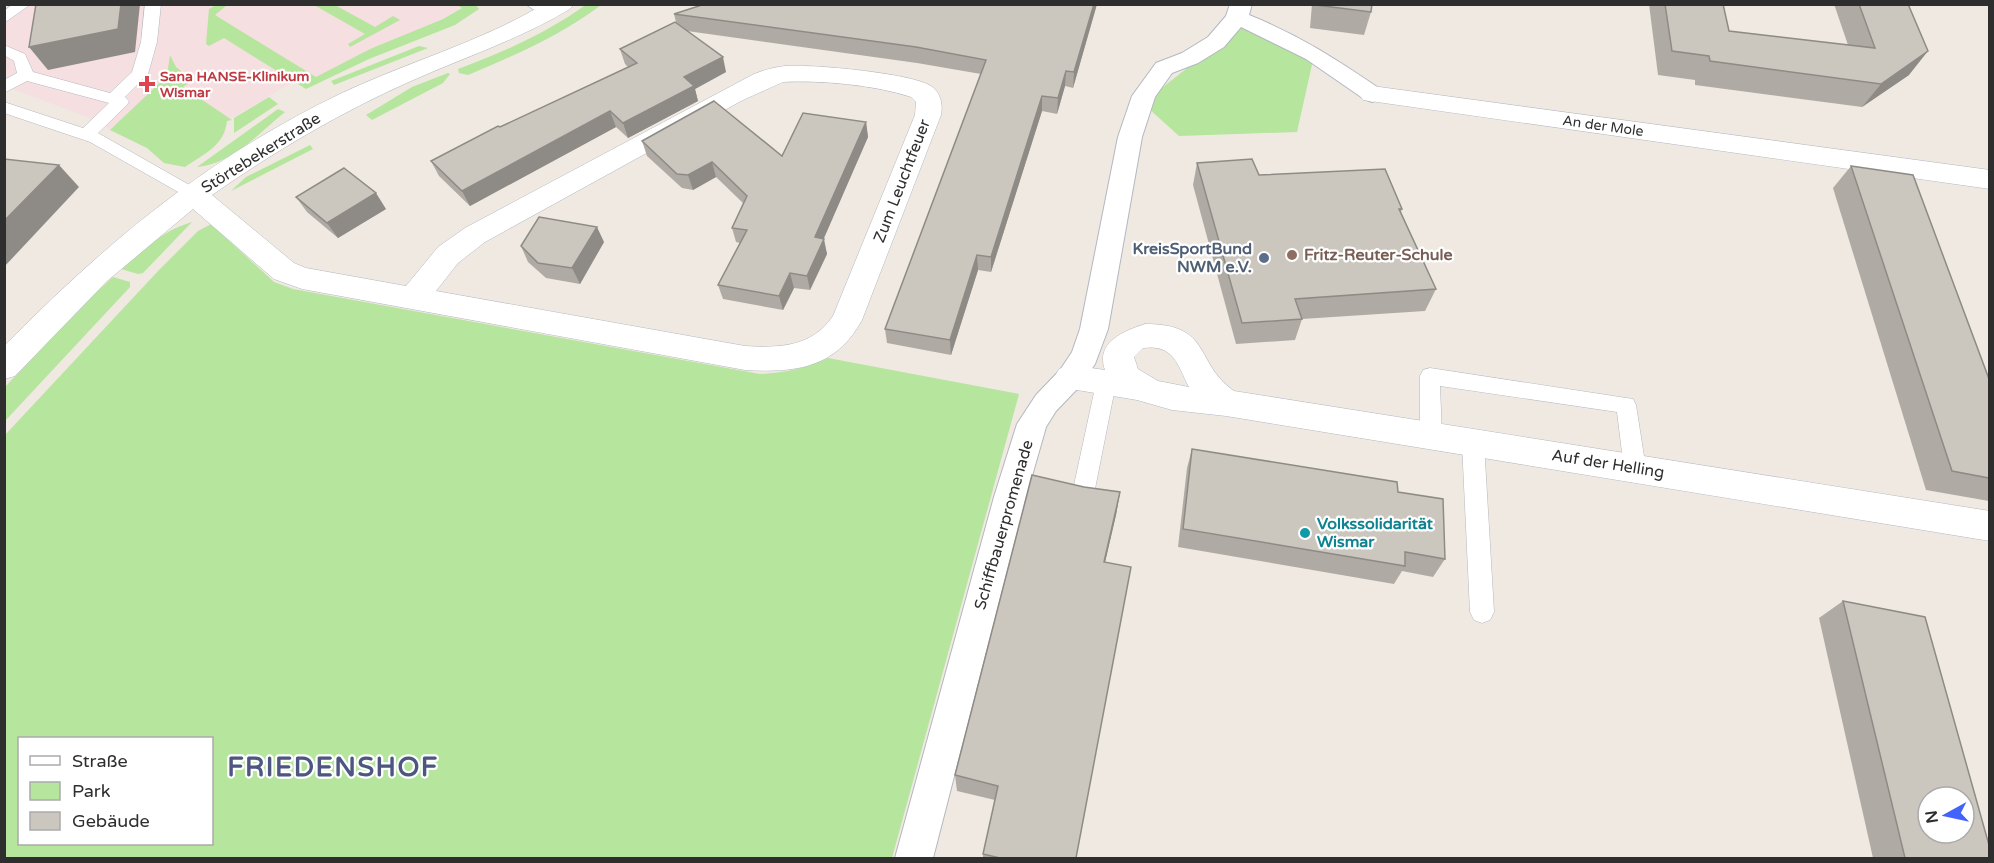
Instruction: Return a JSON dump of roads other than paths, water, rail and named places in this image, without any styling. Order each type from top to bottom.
[{"type":"street","name":"Störtebekerstraße","points":[[4,367],[48,320],[111,260],[194,195],[302,124],[547,7]]},
{"type":"street","name":"An der Mole","points":[[1239,11],[1314,54],[1372,94],[1989,180]]},
{"type":"street","name":"Schiffbauerpromenade","points":[[914,858],[1010,496],[1032,424],[1046,403],[1070,378],[1085,356],[1094,329],[1130,136],[1144,96],[1164,68],[1205,50],[1216,42],[1239,11]]},
{"type":"street","name":"Zum Leuchtfeuer","points":[[194,195],[271,261],[291,275],[413,298],[746,358],[781,359],[817,350],[833,339],[847,320],[928,115],[930,105],[927,97],[910,87],[846,78],[797,73],[766,78],[475,235],[443,261],[413,298]]},
{"type":"street","points":[[1141,388],[1122,371],[1118,358],[1121,346],[1132,338],[1147,335],[1165,337],[1177,341],[1187,350],[1203,382],[1215,396],[1226,403]]},
{"type":"street","name":"Auf der Helling","points":[[1070,378],[1141,388],[1169,396],[1226,403],[1989,526]]},
{"type":"lane","points":[[4,18],[24,4]]},
{"type":"lane","points":[[113,99],[140,74],[149,42],[153,4]]},
{"type":"lane","points":[[4,50],[18,54],[24,63],[25,75]]},
{"type":"lane","points":[[4,88],[25,75],[121,101],[86,134]]},
{"type":"lane","points":[[4,107],[86,134],[194,195]]},
{"type":"lane","points":[[1431,436],[1430,376],[1626,405],[1635,469]]},
{"type":"lane","points":[[1082,500],[1106,383]]},
{"type":"lane","points":[[1473,443],[1482,612]]},
{"type":"place","name":"Sana HANSE-Klinikum Wismar","points":[[147,84]]},
{"type":"place","name":"Fritz-Reuter-Schule","points":[[1292,255]]},
{"type":"place","name":"KreisSportBund NWM e.V.","points":[[1264,258]]},
{"type":"place","name":"Volkssolidarität Wismar","points":[[1305,533]]},
{"type":"district","name":"FRIEDENSHOF","points":[[333,767]]}]
